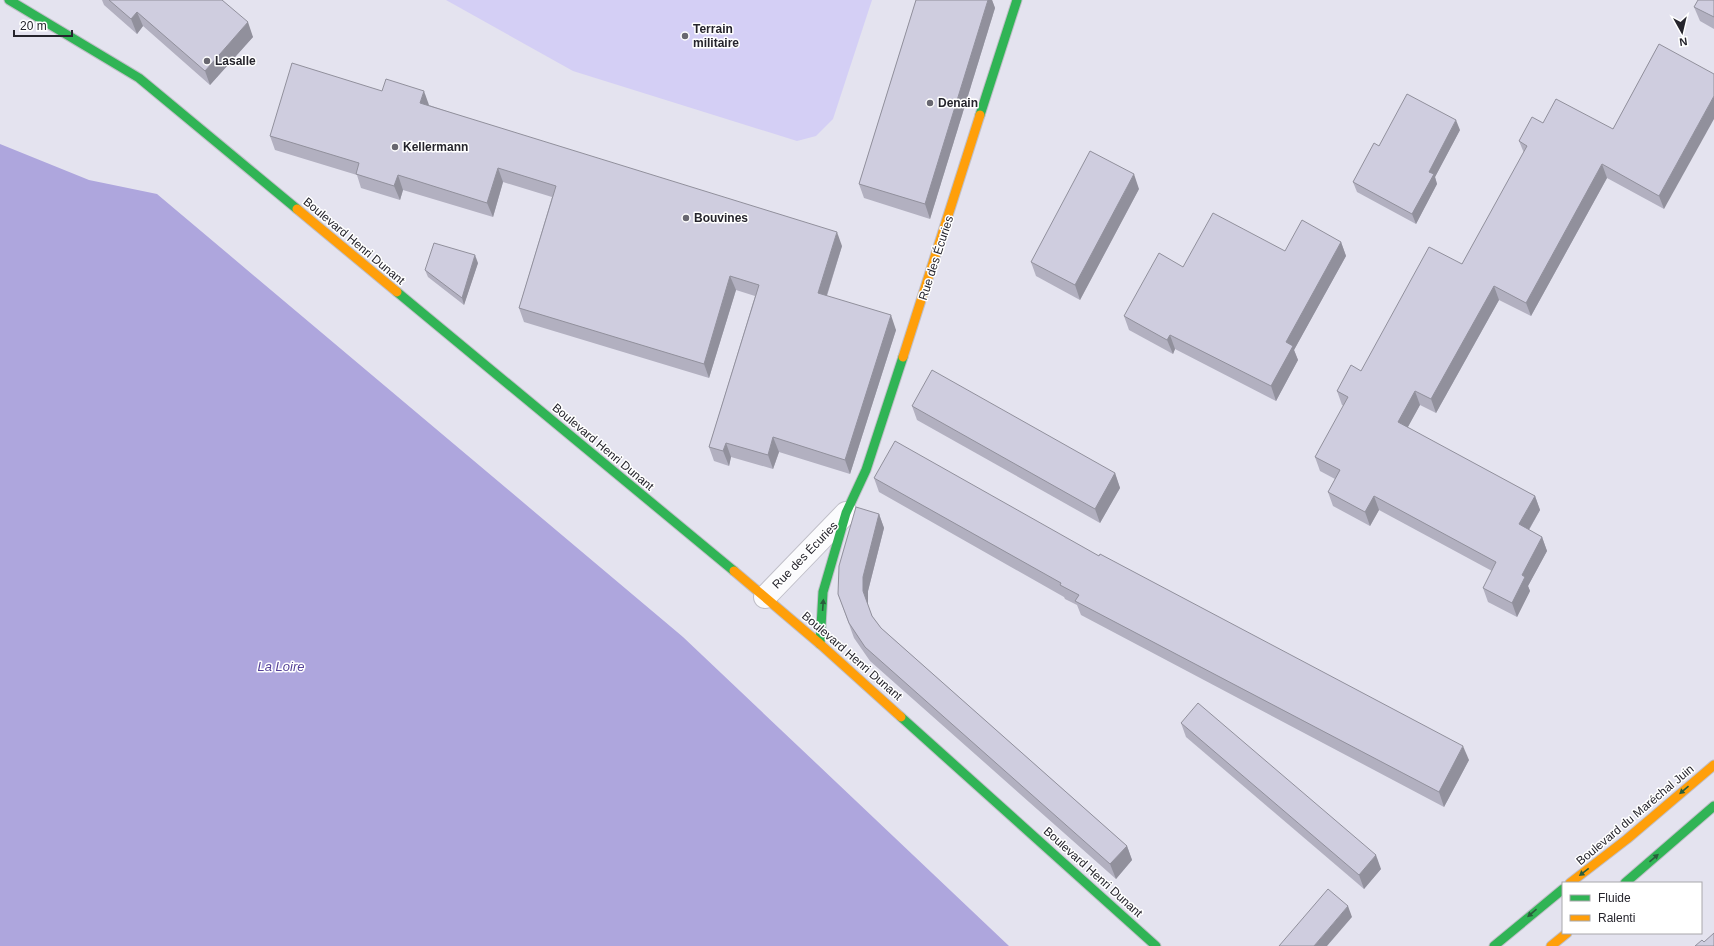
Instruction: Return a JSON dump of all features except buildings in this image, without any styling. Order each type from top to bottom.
[{"type":"main road","name":"Boulevard Henri Dunant","points":[[10,0],[139,78],[765,597],[820,644],[1156,946]]},
{"type":"main road","name":"Rue des Écuries","points":[[820,644],[823,592],[846,513],[866,470],[918,313],[1017,0]]},
{"type":"main road","name":"Boulevard du Maréchal Juin","points":[[1571,882],[1627,839],[1714,764]]},
{"type":"main road","points":[[1626,882],[1714,806]]},
{"type":"main road","points":[[1494,946],[1562,890]]},
{"type":"main road","points":[[1551,946],[1566,934]]},
{"type":"street","name":"Rue des Écuries","points":[[765,597],[846,513]]},
{"type":"shaded area","name":"Terrain militaire","points":[[446,0],[872,0],[833,119],[816,136],[797,141],[573,71]]},
{"type":"water","name":"La Loire","points":[[0,144],[89,180],[157,194],[683,637],[1009,946],[0,946]]},
{"type":"traffic: fast","points":[[9,0],[139,78],[297,209]]},
{"type":"traffic: fast","points":[[980,115],[1017,0]]},
{"type":"traffic: fast","points":[[397,292],[734,571]]},
{"type":"traffic: fast","points":[[820,644],[823,592],[846,513],[866,470],[903,357]]},
{"type":"traffic: fast","points":[[901,717],[1156,946]]},
{"type":"traffic: fast","points":[[1626,882],[1714,806]]},
{"type":"traffic: fast","points":[[1494,946],[1562,890]]},
{"type":"traffic: slow","points":[[903,357],[980,115]]},
{"type":"traffic: slow","points":[[297,209],[397,292]]},
{"type":"traffic: slow","points":[[734,571],[820,644],[901,717]]},
{"type":"traffic: slow","points":[[1571,882],[1627,839],[1714,765]]},
{"type":"traffic: slow","points":[[1551,946],[1566,934]]},
{"type":"place","name":"Terrain militaire","points":[[685,36]]},
{"type":"place","name":"Lasalle","points":[[207,61]]},
{"type":"place","name":"Denain","points":[[930,103]]},
{"type":"place","name":"Kellermann","points":[[395,147]]},
{"type":"place","name":"Bouvines","points":[[686,218]]}]
